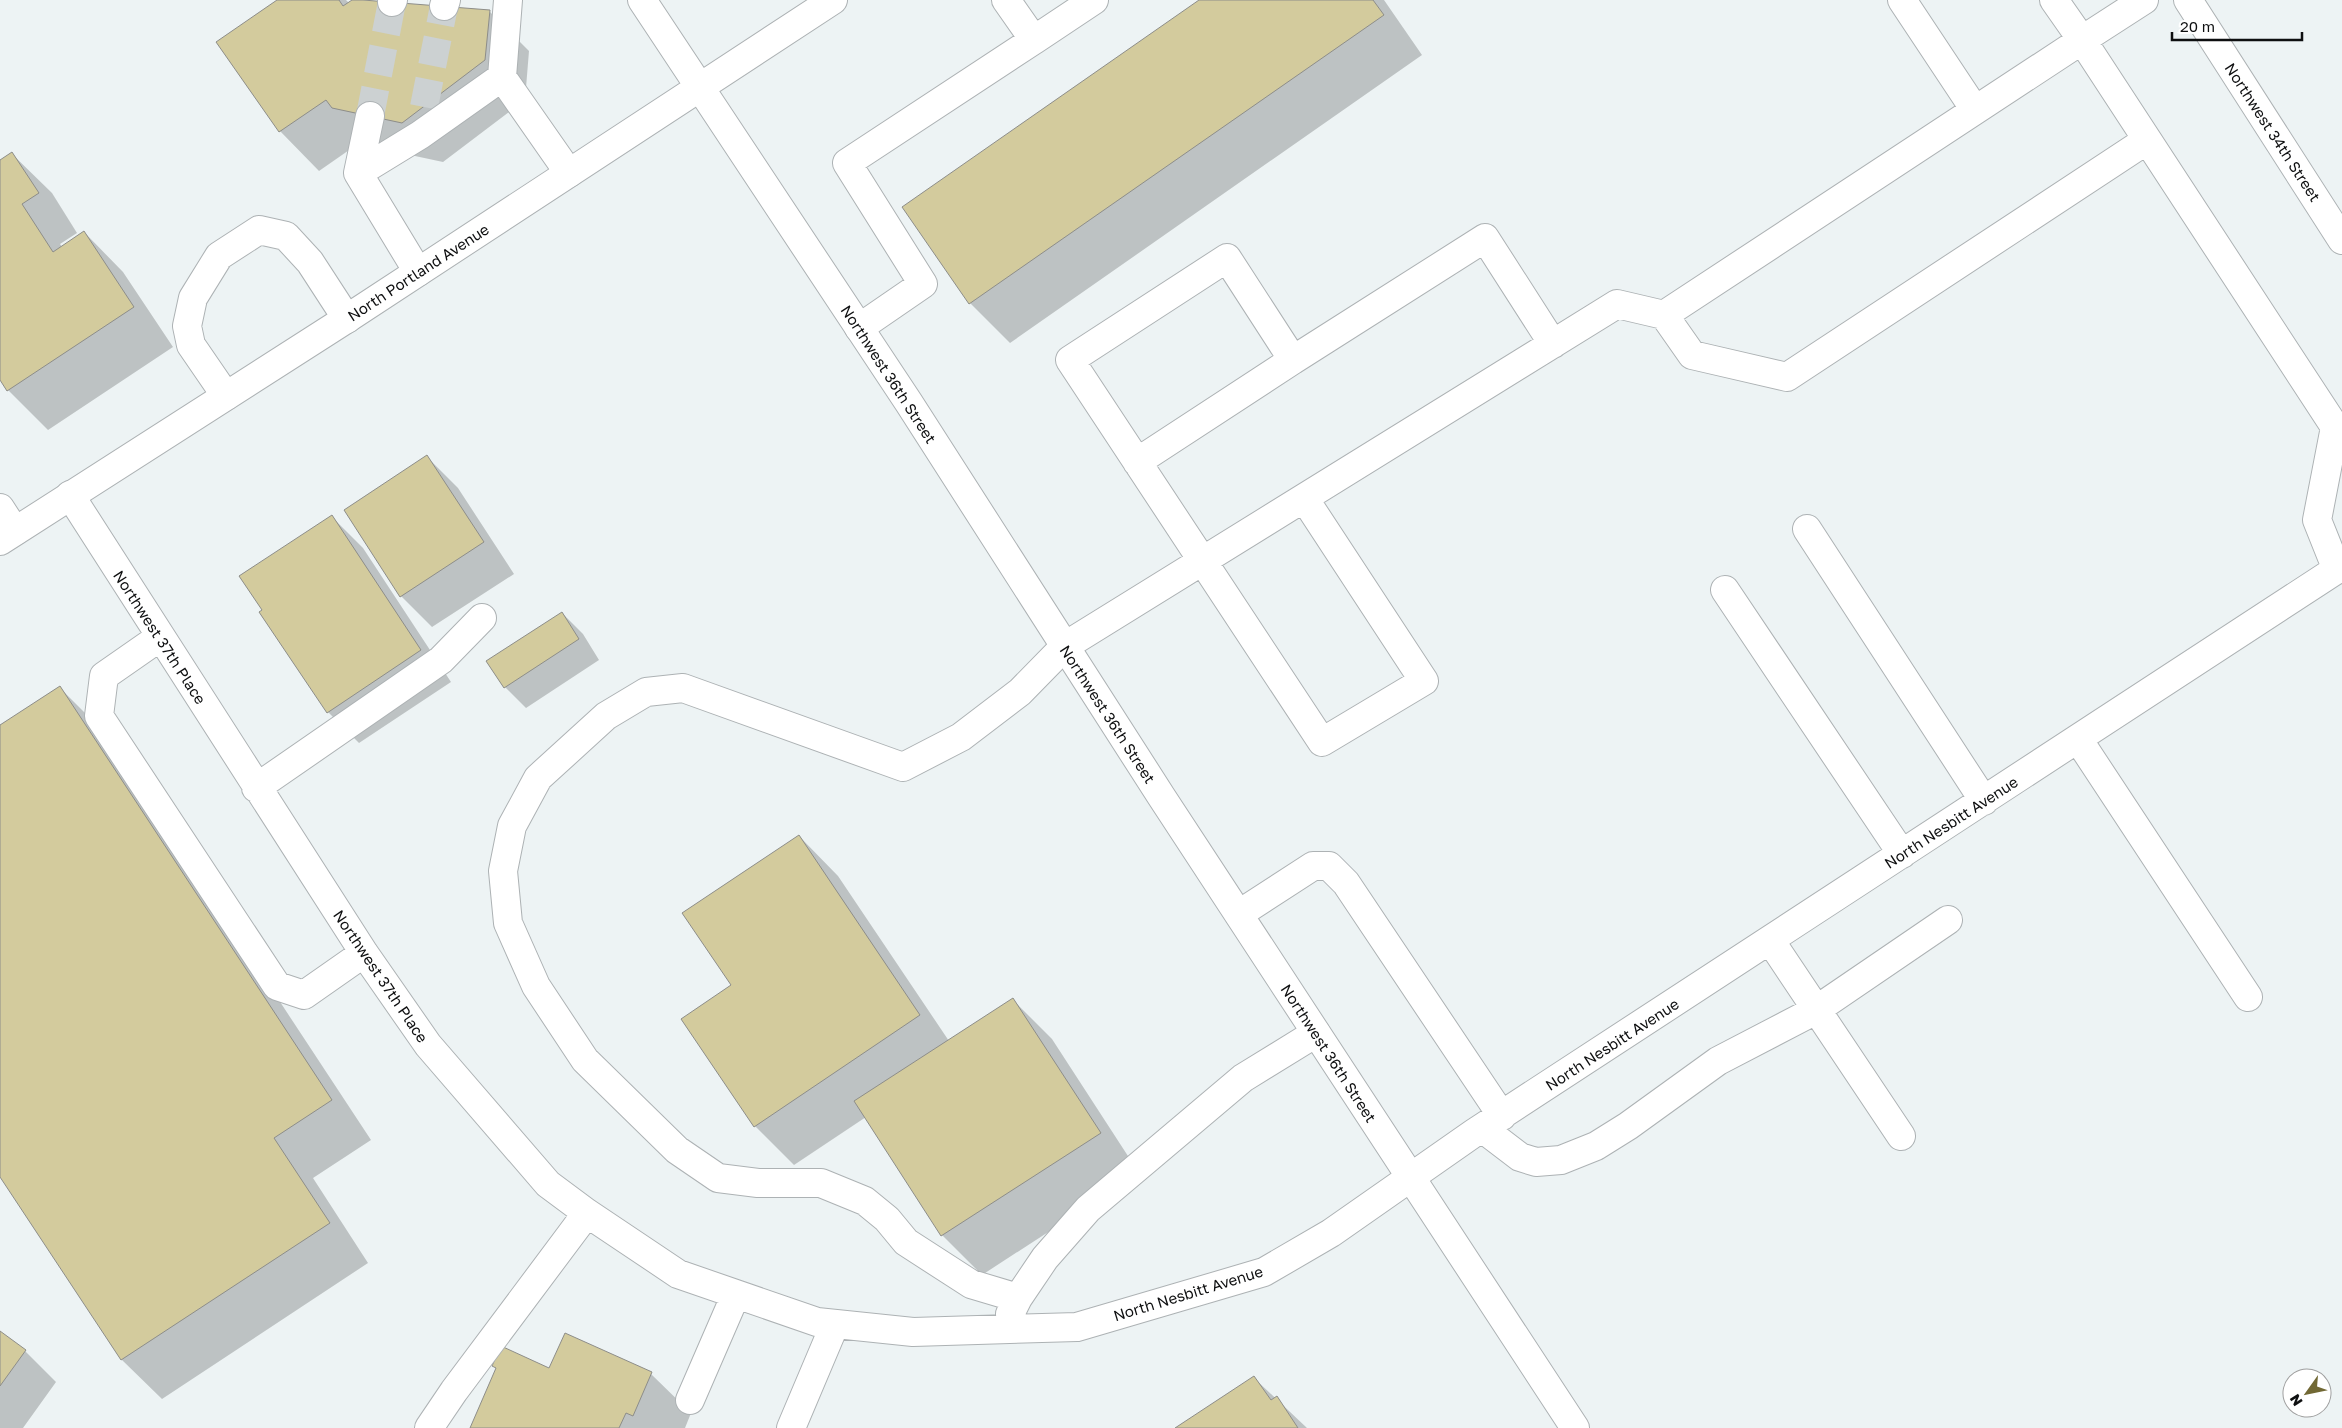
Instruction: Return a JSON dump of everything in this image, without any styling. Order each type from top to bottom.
[{"type":"street","points":[[508,0],[502,77],[569,173]]},
{"type":"street","name":"Northwest 36th Street","points":[[642,0],[859,328],[1238,914],[1575,1428]]},
{"type":"street","name":"North Portland Avenue","points":[[8,536],[347,319],[833,0]]},
{"type":"street","points":[[1006,0],[1034,40]]},
{"type":"street","points":[[859,328],[923,284],[847,163],[1094,0]]},
{"type":"street","points":[[1902,0],[1975,110]]},
{"type":"street","points":[[2054,0],[2335,427],[2317,520],[2339,568]]},
{"type":"street","points":[[1664,315],[2144,0]]},
{"type":"street","name":"Northwest 34th Street","points":[[2188,0],[2342,240]]},
{"type":"street","points":[[358,173],[420,134],[502,77]]},
{"type":"street","points":[[420,134],[424,107]]},
{"type":"street","points":[[370,116],[358,173],[418,272]]},
{"type":"street","points":[[1018,1298],[971,1284],[906,1242],[886,1219],[865,1201],[821,1183],[758,1183],[718,1178],[677,1150],[584,1060],[536,986],[508,923],[503,871],[512,826],[538,778],[606,716],[646,692],[683,688],[903,767],[960,737],[1013,698],[1065,646],[1617,304],[1664,315],[1692,355],[1787,377],[2147,140]]},
{"type":"street","points":[[226,396],[191,346],[187,326],[193,298],[219,256],[259,230],[286,236],[310,262],[347,319]]},
{"type":"street","points":[[1137,462],[1485,238],[1553,344]]},
{"type":"street","points":[[1293,360],[1227,258],[1070,360],[1322,742],[1424,681],[1304,498]]},
{"type":"street","name":"Northwest 37th Place","points":[[70,496],[256,788],[364,953],[428,1045],[548,1184],[588,1214],[678,1274],[826,1322]]},
{"type":"street","points":[[0,508],[8,536]]},
{"type":"street","points":[[1807,529],[1984,800]]},
{"type":"street","name":"North Nesbitt Avenue","points":[[826,1322],[913,1332],[1077,1327],[1264,1272],[1331,1233],[1492,1122],[2339,568]]},
{"type":"street","points":[[1725,590],[1902,854]]},
{"type":"street","points":[[256,788],[441,660],[482,618]]},
{"type":"street","points":[[160,637],[104,676],[99,716],[277,986],[304,995],[364,953]]},
{"type":"street","points":[[2078,739],[2248,997]]},
{"type":"street","points":[[1238,914],[1313,866],[1329,866],[1346,883],[1492,1122],[1520,1157],[1536,1162],[1561,1160],[1596,1146],[1628,1126],[1718,1061],[1816,1010],[1948,920]]},
{"type":"street","points":[[1770,940],[1901,1136]]},
{"type":"street","points":[[1003,1329],[1018,1298],[1045,1258],[1088,1209],[1243,1078],[1316,1033]]},
{"type":"street","points":[[429,1428],[454,1390],[588,1214]]},
{"type":"street","points":[[690,1400],[736,1294]]},
{"type":"street","points":[[791,1428],[826,1322]]},
{"type":"building","points":[[277,0],[339,0],[343,6],[352,0],[363,0],[490,10],[485,60],[402,123],[332,108],[326,100],[279,132],[216,42]]},
{"type":"building","points":[[1199,0],[1373,0],[1384,15],[969,304],[902,207]]},
{"type":"building","points":[[12,152],[39,193],[22,204],[53,252],[84,231],[134,307],[7,391],[0,380],[0,160]]},
{"type":"building","points":[[427,455],[484,542],[400,597],[344,510]]},
{"type":"building","points":[[332,515],[421,650],[327,713],[259,612],[262,610],[239,576]]},
{"type":"building","points":[[562,612],[579,639],[504,688],[486,661]]},
{"type":"building","points":[[60,686],[332,1100],[274,1138],[330,1223],[121,1360],[0,1177],[0,725]]},
{"type":"building","points":[[799,835],[920,1015],[754,1127],[681,1019],[731,985],[682,913]]},
{"type":"building","points":[[1013,998],[1101,1133],[941,1236],[854,1101]]},
{"type":"building","points":[[0,1331],[26,1350],[0,1386]]},
{"type":"building","points":[[565,1333],[652,1372],[633,1416],[626,1413],[619,1428],[470,1428],[496,1368],[492,1366],[501,1346],[549,1368]]},
{"type":"building","points":[[1254,1376],[1271,1400],[1277,1396],[1298,1428],[1175,1428]]},
{"type":"tunnel","points":[[370,116],[392,2]]},
{"type":"tunnel","points":[[424,107],[444,6]]}]
